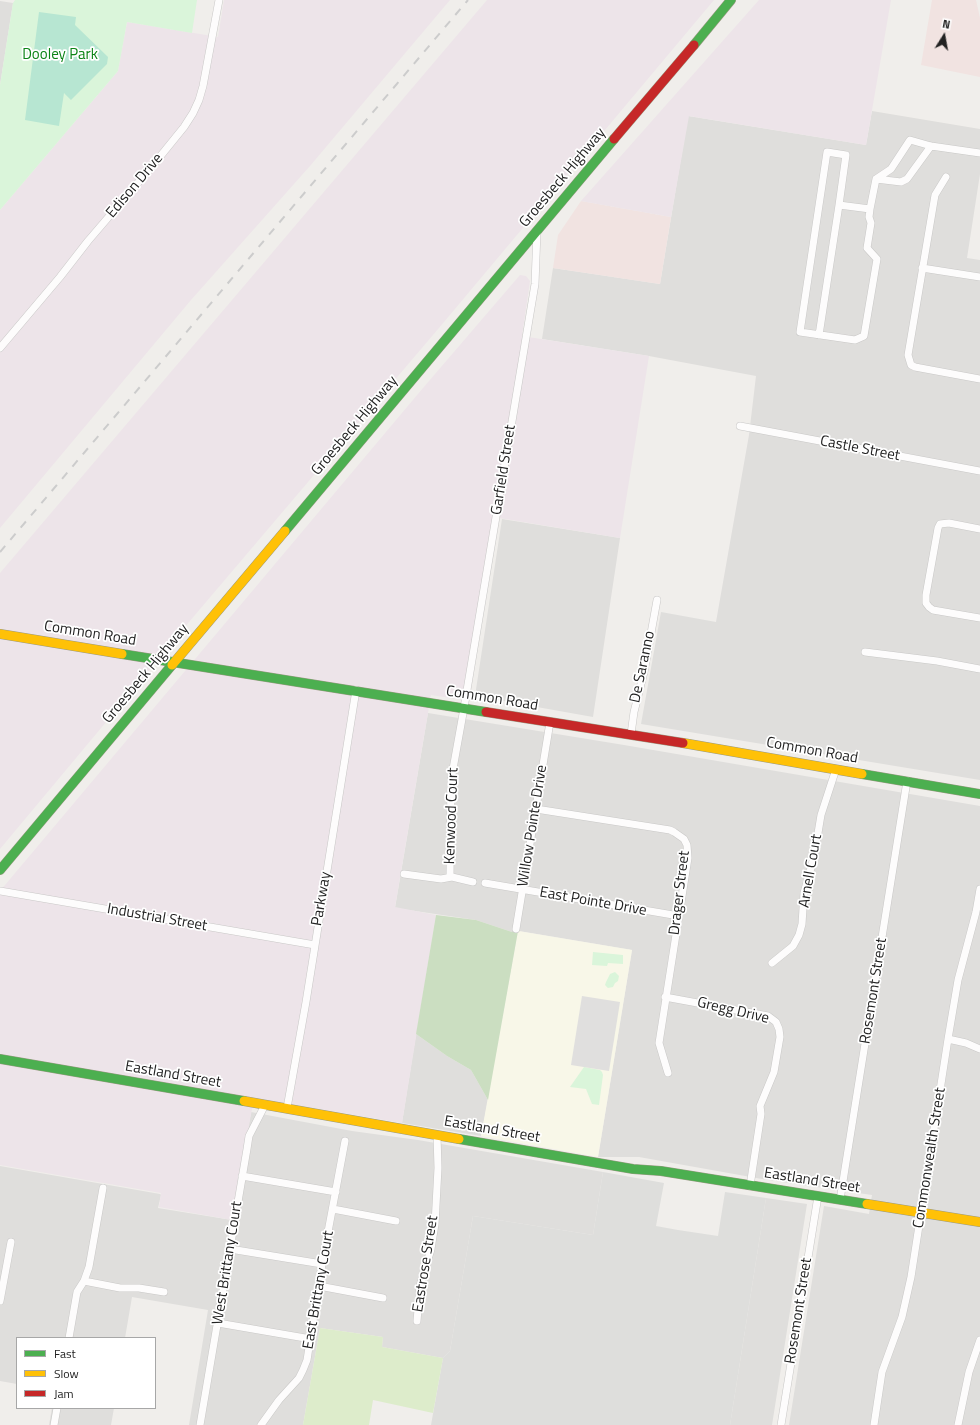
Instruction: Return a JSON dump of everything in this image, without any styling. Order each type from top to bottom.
[{"type":"street","name":"Edison Drive","points":[[0,348],[60,277],[93,235],[154,164],[184,127],[193,113],[203,86],[219,0]]},
{"type":"street","name":"Groesbeck Highway","points":[[0,870],[731,0]]},
{"type":"street","points":[[819,335],[846,155],[827,152],[800,332],[819,335],[855,340],[864,336],[876,259],[867,248],[871,223],[869,217],[876,179],[891,169],[910,140],[931,146],[980,153]]},
{"type":"street","points":[[876,179],[901,182],[907,179],[931,146]]},
{"type":"street","points":[[946,177],[935,195],[908,355],[911,364],[920,368],[980,379]]},
{"type":"street","points":[[839,205],[870,210]]},
{"type":"street","name":"Garfield Street","points":[[464,708],[535,284],[537,231]]},
{"type":"street","points":[[922,268],[980,277]]},
{"type":"street","name":"Castle Street","points":[[740,426],[980,471]]},
{"type":"street","points":[[980,529],[949,522],[940,524],[926,595],[926,603],[933,610],[980,618]]},
{"type":"street","name":"De Saranno","points":[[632,734],[634,712],[644,672],[657,600]]},
{"type":"street","name":"Common Road","points":[[0,634],[632,734],[980,794]]},
{"type":"street","points":[[865,652],[937,661],[980,669]]},
{"type":"street","name":"Parkway","points":[[287,1108],[306,1002],[356,690]]},
{"type":"street","name":"Kenwood Court","points":[[450,877],[451,780],[464,708]]},
{"type":"street","name":"Willow Pointe Drive","points":[[516,929],[550,722]]},
{"type":"street","name":"Arnell Court","points":[[772,962],[793,946],[799,935],[802,924],[804,893],[814,857],[821,814],[836,769]]},
{"type":"street","name":"Rosemont Street","points":[[840,1200],[907,781]]},
{"type":"street","name":"Drager Street","points":[[536,809],[670,830],[680,835],[684,839],[687,845],[688,858],[659,1043],[668,1073]]},
{"type":"street","name":"Kenwood Court","points":[[404,874],[441,879],[450,877],[473,882]]},
{"type":"street","name":"East Pointe Drive","points":[[484,883],[679,916]]},
{"type":"street","name":"Commonwealth Street","points":[[874,1425],[882,1372],[907,1299],[922,1213],[958,980],[976,912],[980,889]]},
{"type":"street","name":"Industrial Street","points":[[0,891],[315,945]]},
{"type":"street","name":"Gregg Drive","points":[[665,997],[768,1016],[776,1022],[780,1037],[774,1072],[760,1106],[761,1114],[750,1186]]},
{"type":"street","points":[[948,1039],[966,1043],[980,1049]]},
{"type":"street","name":"Eastland Street","points":[[0,1059],[633,1169],[661,1172],[980,1222]]},
{"type":"street","name":"West Brittany Court","points":[[200,1425],[250,1136],[265,1105]]},
{"type":"street","name":"Eastrose Street","points":[[418,1321],[420,1286],[431,1249],[435,1224],[438,1168],[437,1135]]},
{"type":"street","name":"East Brittany Court","points":[[261,1425],[303,1370],[311,1339],[320,1286],[322,1264],[345,1141]]},
{"type":"street","points":[[242,1176],[336,1192]]},
{"type":"street","points":[[69,1337],[77,1292],[84,1281],[89,1267],[103,1188]]},
{"type":"street","name":"Rosemont Street","points":[[781,1425],[818,1196]]},
{"type":"street","points":[[333,1209],[396,1221]]},
{"type":"street","points":[[0,1301],[11,1242]]},
{"type":"street","points":[[230,1249],[322,1264]]},
{"type":"street","points":[[84,1281],[120,1288],[139,1288],[164,1292]]},
{"type":"street","points":[[320,1286],[383,1298]]},
{"type":"street","points":[[218,1323],[311,1339]]},
{"type":"street","points":[[958,1425],[969,1372],[980,1340]]},
{"type":"street","points":[[54,1425],[57,1409]]},
{"type":"shaded area","points":[[224,0],[450,0],[310,166],[191,300],[0,528],[0,210],[118,71],[127,22],[218,37]]},
{"type":"shaded area","points":[[487,0],[714,0],[444,322],[178,635],[0,849],[0,573]]},
{"type":"shaded area","points":[[759,0],[891,0],[866,145],[689,116],[671,217],[581,201]]},
{"type":"shaded area","points":[[932,0],[976,0],[980,18],[980,77],[921,65]]},
{"type":"shaded area","points":[[0,1],[13,3],[0,85]]},
{"type":"shaded area","points":[[872,111],[980,129],[980,174],[967,258],[980,260],[980,780],[641,724],[661,612],[716,622],[749,435],[756,376],[649,356],[542,339],[553,268],[660,284],[688,116],[866,145]]},
{"type":"shaded area","points":[[581,201],[671,217],[660,284],[553,268],[558,235]]},
{"type":"shaded area","points":[[520,275],[526,276],[530,281],[522,336],[649,356],[620,538],[493,517],[463,696],[457,699],[431,695],[395,907],[436,915],[402,1123],[254,1098],[232,1220],[159,1207],[161,1193],[0,1165],[0,891],[423,388]]},
{"type":"shaded area","points":[[502,519],[620,538],[593,717],[475,696]]},
{"type":"shaded area","points":[[428,713],[980,806],[980,1425],[789,1425],[824,1206],[869,1214],[872,1195],[762,1179],[639,1157],[598,1157],[632,950],[519,931],[512,932],[476,920],[395,908]]},
{"type":"shaded area","points":[[518,931],[632,950],[598,1157],[481,1136]]},
{"type":"shaded area","points":[[582,996],[620,1002],[609,1071],[571,1065]]},
{"type":"shaded area","points":[[416,1034],[447,1056],[471,1070],[488,1100],[481,1136],[402,1123]]},
{"type":"shaded area","points":[[251,1112],[352,1131],[418,1140],[603,1172],[593,1235],[473,1216],[450,1351],[443,1358],[382,1347],[383,1337],[320,1328],[303,1425],[189,1425],[208,1310],[132,1297],[125,1337],[16,1337],[16,1384],[0,1381],[0,1166],[160,1194],[158,1208],[232,1220]]},
{"type":"shaded area","points":[[603,1172],[664,1183],[656,1226],[678,1230],[718,1236],[725,1192],[766,1198],[730,1425],[431,1425],[443,1358],[450,1351],[473,1216],[593,1235]]},
{"type":"shaded area","points":[[766,1198],[807,1204],[772,1425],[730,1425]]},
{"type":"shaded area","points":[[52,1409],[114,1409],[111,1425],[49,1425]]},
{"type":"green space","name":"Dooley Park","points":[[15,0],[197,0],[192,33],[127,22],[118,71],[0,210],[0,85],[13,3]]},
{"type":"green space","points":[[39,12],[76,17],[75,25],[108,57],[107,64],[71,100],[64,93],[59,126],[25,120]]},
{"type":"green space","points":[[436,915],[476,920],[512,932],[518,931],[488,1100],[471,1070],[447,1056],[416,1034]]},
{"type":"green space","points":[[593,952],[623,955],[623,964],[608,963],[607,966],[592,965]]},
{"type":"green space","points":[[615,972],[619,976],[618,981],[613,987],[608,988],[605,985],[606,982],[610,974]]},
{"type":"green space","points":[[584,1067],[600,1070],[602,1072],[603,1075],[599,1105],[592,1104],[586,1089],[570,1087]]},
{"type":"green space","points":[[320,1328],[383,1337],[382,1347],[443,1358],[433,1413],[373,1400],[369,1425],[303,1425]]},
{"type":"railway","points":[[0,552],[468,0]]},
{"type":"traffic: fast","points":[[694,45],[731,0]]},
{"type":"traffic: fast","points":[[285,531],[614,139]]},
{"type":"traffic: fast","points":[[122,654],[486,712]]},
{"type":"traffic: fast","points":[[0,870],[172,665]]},
{"type":"traffic: fast","points":[[862,774],[980,794]]},
{"type":"traffic: fast","points":[[0,1059],[244,1101]]},
{"type":"traffic: fast","points":[[459,1139],[633,1169],[661,1171],[867,1204]]},
{"type":"traffic: slow","points":[[172,665],[285,531]]},
{"type":"traffic: slow","points":[[0,634],[122,654]]},
{"type":"traffic: slow","points":[[683,743],[862,774]]},
{"type":"traffic: slow","points":[[244,1101],[459,1139]]},
{"type":"traffic: slow","points":[[867,1204],[980,1222]]},
{"type":"traffic: jam","points":[[614,139],[694,45]]},
{"type":"traffic: jam","points":[[486,712],[683,743]]}]
